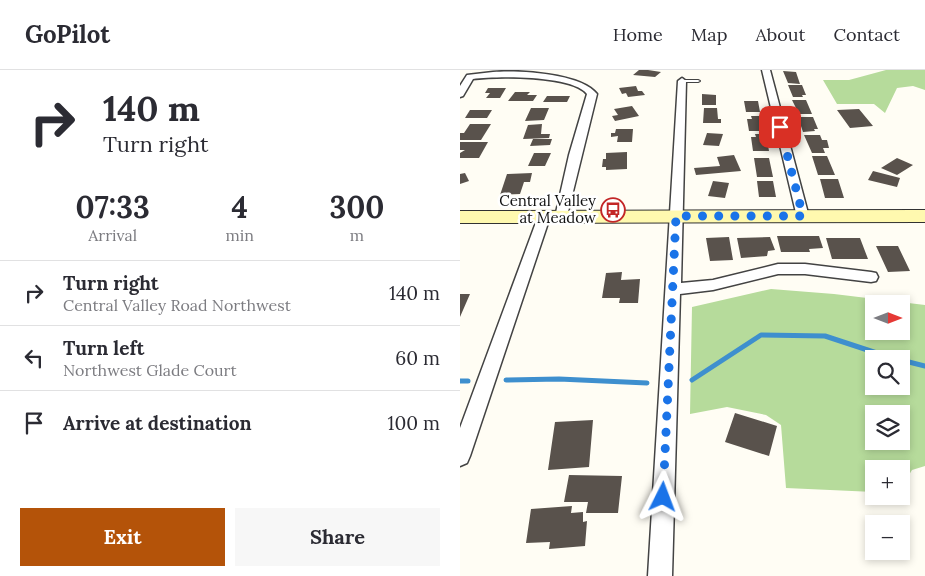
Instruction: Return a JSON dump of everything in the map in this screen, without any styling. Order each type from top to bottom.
[{"type":"main road","points":[[460,217],[925,216]]},
{"type":"street","points":[[766,70],[803,216]]},
{"type":"street","points":[[460,94],[468,73],[531,76],[574,83],[589,88],[592,93],[577,146],[552,217],[460,456]]},
{"type":"street","points":[[660,576],[682,81]]},
{"type":"street","points":[[673,289],[713,284],[778,269],[870,277]]},
{"type":"lane","points":[[682,81],[698,81]]},
{"type":"green space","points":[[886,70],[925,70],[925,90],[913,86],[897,88],[885,113],[874,104],[837,104],[823,80],[849,80]]},
{"type":"green space","points":[[771,289],[865,298],[865,340],[910,340],[910,303],[925,305],[925,466],[912,470],[910,473],[910,460],[865,460],[865,492],[786,488],[781,425],[766,415],[727,407],[690,414],[692,307]]},
{"type":"building","points":[[639,70],[661,72],[655,77],[633,75]]},
{"type":"building","points":[[783,71],[796,72],[800,84],[788,83]]},
{"type":"building","points":[[788,85],[802,85],[806,95],[802,95],[803,97],[793,97]]},
{"type":"building","points":[[636,86],[638,91],[642,91],[645,95],[628,97],[626,93],[622,94],[619,88]]},
{"type":"building","points":[[488,88],[506,88],[500,98],[486,98],[490,93],[485,93]]},
{"type":"building","points":[[515,92],[530,92],[527,95],[537,95],[533,101],[508,101]]},
{"type":"building","points":[[702,94],[716,95],[716,105],[702,105]]},
{"type":"building","points":[[547,96],[570,96],[567,102],[543,102]]},
{"type":"building","points":[[792,100],[806,100],[812,114],[799,114]]},
{"type":"building","points":[[744,101],[758,101],[760,112],[746,112]]},
{"type":"building","points":[[632,106],[639,116],[615,121],[612,116],[618,115],[614,109]]},
{"type":"building","points":[[531,108],[549,108],[544,120],[525,121]]},
{"type":"building","points":[[704,108],[717,108],[718,119],[721,119],[721,123],[703,123]]},
{"type":"building","points":[[859,109],[873,126],[850,128],[837,110]]},
{"type":"building","points":[[470,110],[492,110],[487,118],[465,118]]},
{"type":"building","points":[[751,116],[761,116],[764,131],[749,131],[747,119],[752,119]]},
{"type":"building","points":[[798,117],[813,117],[818,129],[803,132]]},
{"type":"building","points":[[470,124],[491,124],[481,140],[460,140],[460,133],[464,133]]},
{"type":"building","points":[[542,124],[541,134],[550,134],[549,138],[523,139],[528,125]]},
{"type":"building","points":[[616,129],[633,129],[632,142],[617,142],[618,136],[611,137],[611,133],[615,133]]},
{"type":"building","points":[[707,133],[723,134],[719,146],[703,145]]},
{"type":"building","points":[[755,134],[766,134],[769,151],[753,151],[751,137],[756,137]]},
{"type":"building","points":[[804,135],[820,135],[822,140],[827,140],[829,148],[823,148],[825,153],[812,153]]},
{"type":"building","points":[[533,139],[552,139],[550,145],[530,146]]},
{"type":"building","points":[[460,142],[488,142],[479,158],[460,158],[460,153],[465,150],[460,150]]},
{"type":"building","points":[[627,152],[627,169],[606,170],[606,167],[602,167],[603,159],[606,159],[606,153]]},
{"type":"building","points":[[534,153],[551,153],[545,166],[528,166]]},
{"type":"building","points":[[734,155],[741,171],[696,175],[694,168],[720,166],[717,157]]},
{"type":"building","points":[[812,156],[827,156],[835,175],[818,175]]},
{"type":"building","points":[[754,158],[769,158],[773,177],[757,177]]},
{"type":"building","points":[[897,158],[913,165],[897,175],[881,168]]},
{"type":"building","points":[[873,171],[900,178],[897,187],[868,180]]},
{"type":"building","points":[[465,173],[469,181],[460,184],[460,174]]},
{"type":"building","points":[[532,173],[530,182],[524,182],[520,194],[500,195],[507,174]]},
{"type":"building","points":[[820,179],[838,179],[844,198],[825,198]]},
{"type":"building","points":[[713,181],[729,183],[725,198],[708,196]]},
{"type":"building","points":[[757,181],[773,181],[776,197],[759,197]]},
{"type":"building","points":[[777,236],[819,236],[823,248],[809,249],[810,252],[781,252]]},
{"type":"building","points":[[729,237],[733,260],[710,261],[706,238]]},
{"type":"building","points":[[770,237],[775,250],[768,251],[767,256],[741,258],[737,238]]},
{"type":"building","points":[[826,238],[860,238],[868,259],[832,259]]},
{"type":"building","points":[[876,246],[898,246],[910,271],[888,272]]},
{"type":"building","points":[[622,272],[621,280],[640,279],[638,303],[619,303],[620,298],[602,298],[606,273]]},
{"type":"building","points":[[460,294],[470,294],[460,317]]},
{"type":"building","points":[[735,413],[777,426],[769,456],[725,442]]},
{"type":"building","points":[[593,420],[589,467],[548,470],[555,422]]},
{"type":"building","points":[[569,475],[622,476],[618,513],[586,513],[588,502],[564,502]]},
{"type":"building","points":[[572,506],[571,513],[583,512],[583,522],[587,521],[585,546],[549,549],[550,542],[526,543],[531,509]]},
{"type":"waterway","points":[[692,380],[761,335],[825,336],[868,350]]},
{"type":"waterway","points":[[910,362],[925,366]]},
{"type":"waterway","points":[[506,380],[559,379],[647,383]]},
{"type":"waterway","points":[[460,381],[468,381]]},
{"type":"place","name":"Central Valley at Meadow","points":[[613,210]]},
{"type":"route","points":[[663,497],[676,216],[803,216],[780,127]]}]
